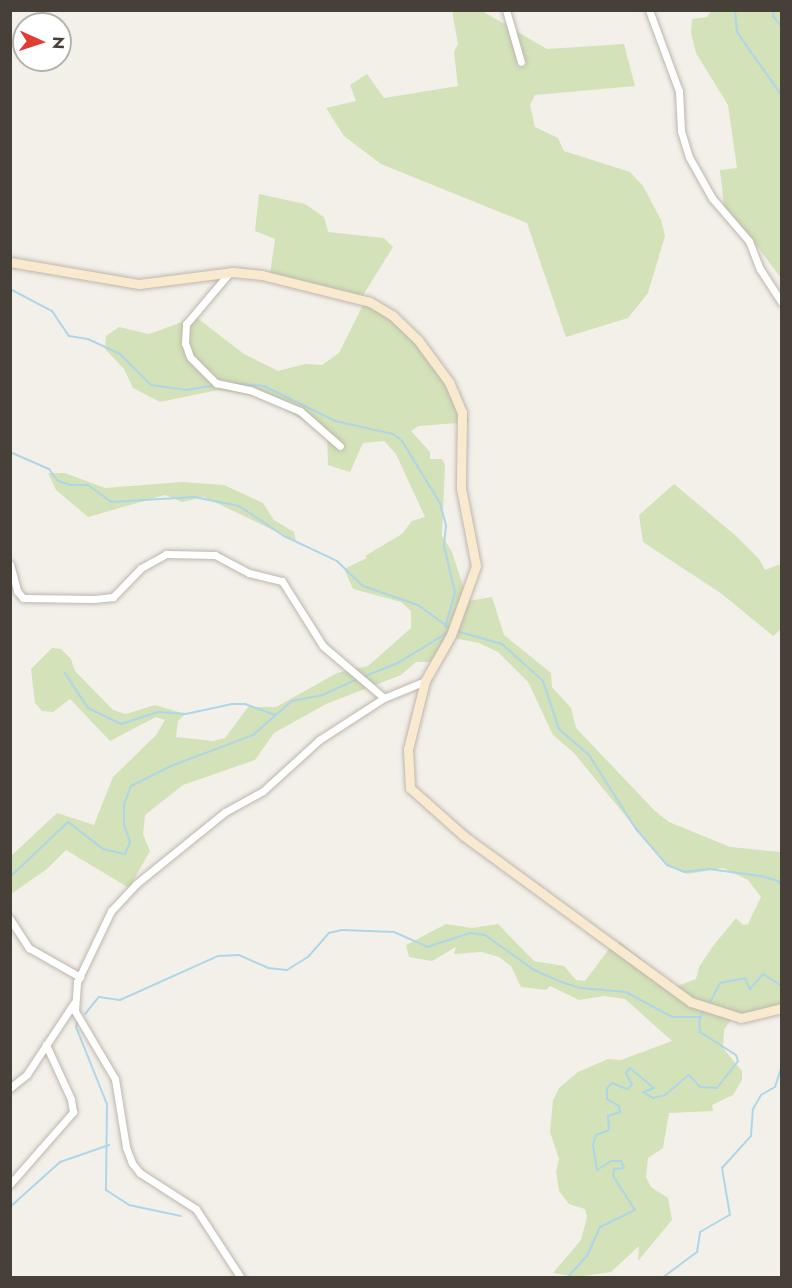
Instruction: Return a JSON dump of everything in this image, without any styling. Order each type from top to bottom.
[{"type":"street","points":[[506,10],[521,62]]},
{"type":"street","points":[[649,10],[679,91],[681,131],[689,158],[706,189],[749,241],[760,269],[782,303]]},
{"type":"street","points":[[10,262],[139,284],[230,272],[338,292],[379,306],[418,340],[449,382],[462,412],[461,488],[476,558],[468,594],[452,635],[425,681],[408,749],[407,779],[416,796],[652,977],[700,1006],[710,1011],[741,1018],[782,1008]]},
{"type":"street","points":[[230,272],[186,324],[185,343],[190,357],[216,383],[250,390],[281,406],[300,411],[340,446]]},
{"type":"street","points":[[10,564],[17,591],[23,598],[94,599],[113,597],[141,568],[166,554],[215,555],[249,573],[282,581],[322,646],[384,698]]},
{"type":"street","points":[[10,1088],[27,1074],[74,1003],[80,976],[111,911],[124,895],[216,819],[263,791],[319,740],[384,698],[425,681]]},
{"type":"street","points":[[10,919],[29,948],[80,976]]},
{"type":"street","points":[[74,1003],[78,1018],[115,1079],[126,1147],[132,1163],[140,1173],[195,1209],[241,1278]]},
{"type":"street","points":[[10,1184],[73,1112],[71,1100],[46,1045]]},
{"type":"green space","points":[[452,11],[482,11],[547,49],[624,44],[635,86],[535,95],[530,105],[535,127],[558,138],[564,151],[630,172],[643,186],[661,220],[665,236],[648,293],[628,318],[566,337],[527,223],[381,164],[344,136],[326,108],[356,101],[350,85],[367,74],[384,98],[458,86],[454,52],[458,44]]},
{"type":"green space","points":[[711,11],[781,11],[781,278],[754,242],[725,215],[720,170],[737,168],[728,105],[696,53],[691,33],[692,19],[707,17]]},
{"type":"green space","points":[[259,194],[305,204],[324,217],[328,232],[384,238],[393,247],[362,297],[269,281],[275,239],[255,231]]},
{"type":"green space","points":[[363,305],[371,306],[424,344],[449,374],[467,412],[469,422],[419,426],[411,431],[430,452],[430,459],[442,459],[445,465],[442,536],[452,552],[468,601],[492,597],[504,635],[551,673],[552,687],[571,708],[576,728],[655,811],[669,822],[730,847],[781,852],[781,1003],[730,1021],[724,1030],[723,1048],[742,1071],[742,1080],[733,1095],[712,1105],[713,1111],[669,1113],[663,1148],[648,1158],[646,1177],[651,1187],[668,1198],[672,1220],[638,1261],[639,1246],[611,1272],[577,1277],[553,1273],[581,1240],[587,1217],[585,1209],[569,1204],[559,1191],[556,1171],[559,1159],[550,1132],[553,1100],[559,1088],[578,1072],[608,1059],[621,1060],[672,1041],[625,999],[604,996],[579,1000],[550,986],[546,990],[521,987],[511,966],[499,957],[481,952],[454,954],[456,947],[432,961],[409,957],[406,945],[446,924],[472,928],[498,924],[534,961],[564,966],[576,980],[585,981],[609,949],[620,942],[675,987],[696,979],[699,967],[713,946],[736,918],[743,925],[748,924],[761,897],[748,880],[723,868],[688,874],[665,864],[574,753],[553,735],[528,682],[498,652],[479,643],[454,638],[429,662],[416,662],[401,675],[326,704],[274,733],[255,760],[183,785],[145,815],[143,834],[150,851],[129,888],[66,850],[47,869],[11,894],[10,857],[57,813],[94,825],[113,777],[156,735],[165,720],[156,717],[110,741],[70,699],[53,712],[42,711],[35,703],[31,669],[52,648],[61,649],[71,659],[75,671],[113,710],[126,714],[155,705],[185,714],[178,721],[176,737],[213,741],[225,738],[248,707],[276,707],[337,673],[368,666],[411,628],[411,611],[401,602],[353,589],[344,569],[367,558],[365,556],[402,534],[412,521],[425,517],[396,454],[384,441],[363,443],[350,472],[328,465],[327,435],[266,398],[218,390],[160,402],[133,388],[124,369],[105,349],[106,336],[119,327],[149,334],[196,317],[244,354],[278,371],[305,364],[322,365],[339,353]]},
{"type":"green space","points":[[48,473],[65,473],[105,488],[182,482],[224,485],[263,503],[274,520],[294,532],[296,541],[204,497],[182,502],[165,495],[88,517],[56,490]]},
{"type":"green space","points":[[674,484],[735,535],[759,559],[765,570],[781,564],[781,629],[773,636],[722,594],[643,542],[639,515]]},
{"type":"waterway","points":[[735,10],[737,32],[782,96]]},
{"type":"waterway","points":[[774,10],[773,16],[782,27]]},
{"type":"waterway","points":[[10,289],[52,311],[69,336],[88,339],[120,354],[151,385],[186,390],[216,385]]},
{"type":"waterway","points":[[224,383],[264,386],[335,421],[393,434],[402,441],[440,503],[446,526],[444,546],[455,592],[445,627]]},
{"type":"waterway","points":[[10,452],[49,469],[58,481],[70,485],[88,485],[111,502],[194,497],[239,506],[284,536],[337,561],[363,586],[418,605],[451,629]]},
{"type":"waterway","points":[[363,677],[398,663],[450,631]]},
{"type":"waterway","points":[[456,631],[502,644],[543,681],[559,729],[589,755],[636,829],[667,865],[684,872],[709,869],[761,876],[778,881],[782,887]]},
{"type":"waterway","points":[[64,672],[88,708],[121,724],[158,712],[186,714],[232,704],[245,704],[275,715]]},
{"type":"waterway","points":[[10,877],[68,822],[103,849],[125,854],[130,842],[124,825],[124,805],[131,786],[171,766],[253,735],[292,701],[322,695],[358,679]]},
{"type":"waterway","points":[[85,1014],[99,997],[120,1000],[218,956],[239,955],[268,968],[287,970],[308,957],[329,933],[342,930],[394,932],[427,947],[470,933],[485,935],[534,970],[561,982],[581,988],[626,992],[672,1017],[700,1017]]},
{"type":"waterway","points":[[708,1006],[720,983],[745,978],[750,989],[763,974],[782,986]]},
{"type":"waterway","points":[[567,1278],[587,1256],[600,1227],[635,1210],[613,1176],[614,1169],[624,1168],[621,1161],[611,1161],[597,1170],[593,1145],[596,1135],[609,1130],[608,1116],[620,1112],[619,1106],[607,1099],[607,1088],[612,1083],[627,1089],[632,1085],[626,1073],[630,1068],[654,1088],[643,1092],[653,1098],[665,1095],[689,1075],[700,1087],[717,1088],[738,1061],[736,1055],[700,1032],[699,1021],[704,1010]]},
{"type":"waterway","points":[[78,1020],[76,1027],[107,1104],[106,1190],[129,1205],[181,1216]]},
{"type":"waterway","points":[[662,1278],[697,1252],[700,1232],[730,1215],[722,1168],[751,1136],[753,1109],[761,1095],[775,1087],[782,1065]]},
{"type":"waterway","points":[[10,1207],[60,1162],[109,1145]]}]
